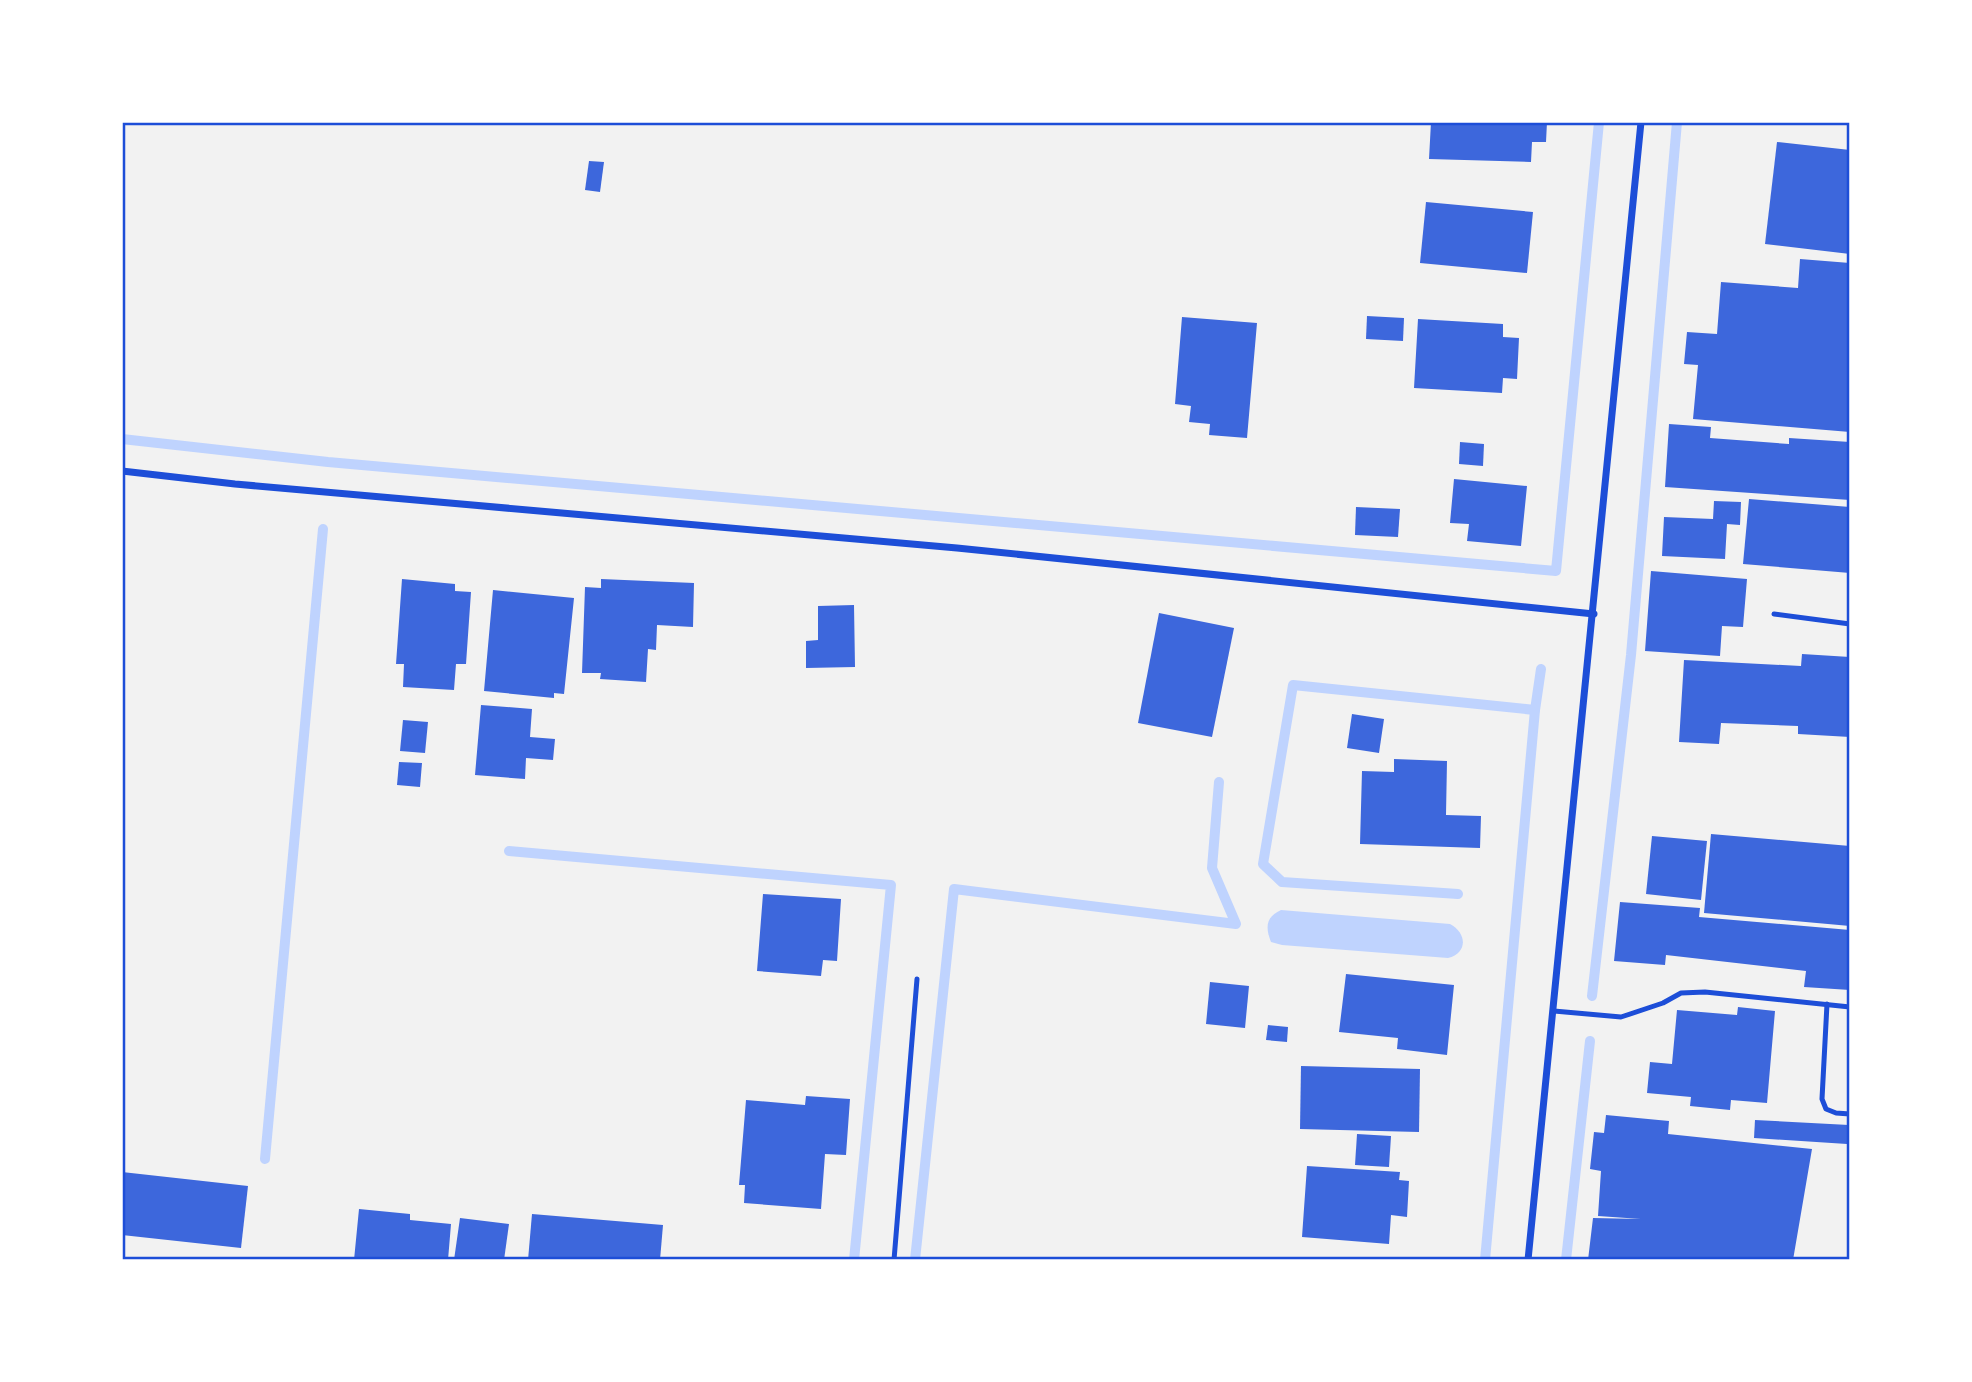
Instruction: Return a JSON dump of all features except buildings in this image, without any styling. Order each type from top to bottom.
[{"type":"street","points":[[1528,1259],[1641,122]]},
{"type":"street","points":[[122,471],[248,485],[1039,556],[1594,614]]},
{"type":"lane","points":[[1774,614],[1850,624]]},
{"type":"lane","points":[[894,1259],[917,979]]},
{"type":"lane","points":[[1554,1011],[1622,1017],[1663,1003],[1681,993],[1705,992],[1850,1007]]},
{"type":"lane","points":[[1827,1004],[1822,1100],[1826,1110],[1850,1114]]},
{"type":"water","points":[[1281,910],[1450,924],[1460,932],[1463,942],[1459,952],[1448,958],[1282,945],[1271,942],[1268,932],[1270,919]]},
{"type":"waterway","points":[[122,439],[328,462],[1556,571],[1599,122]]},
{"type":"waterway","points":[[1592,996],[1631,655],[1677,122]]},
{"type":"waterway","points":[[265,1159],[323,529]]},
{"type":"waterway","points":[[1485,1260],[1535,710],[1541,669]]},
{"type":"waterway","points":[[1458,894],[1282,882],[1263,864],[1293,685],[1535,710]]},
{"type":"waterway","points":[[915,1260],[954,889],[1236,924],[1212,868],[1219,782]]},
{"type":"waterway","points":[[509,851],[891,885],[854,1260]]},
{"type":"waterway","points":[[1566,1260],[1590,1041]]}]
